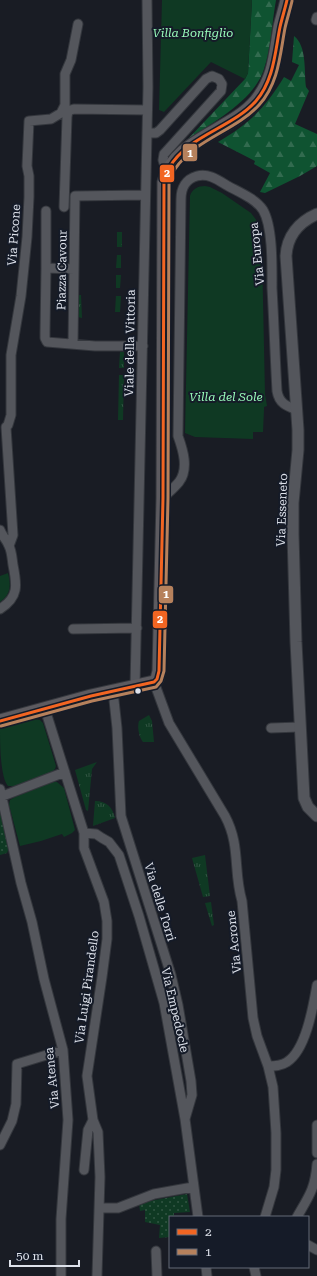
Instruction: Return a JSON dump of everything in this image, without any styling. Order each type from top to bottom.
[{"type":"main road","points":[[0,721],[113,691],[154,682],[157,679],[159,671],[163,498],[164,182],[167,172],[180,153],[241,114],[255,102],[264,90],[273,70],[280,25],[287,0]]},
{"type":"street","name":"Viale della Vittoria","points":[[135,687],[147,133],[148,0]]},
{"type":"street","name":"Via Picone","points":[[9,546],[13,535],[3,425],[8,425],[11,415],[11,355],[21,296],[27,237],[29,197],[29,176],[27,166],[29,121],[51,119],[61,113],[65,105],[65,74],[71,60],[78,24]]},
{"type":"street","points":[[147,133],[156,133],[160,130],[206,79],[215,76],[219,79],[222,84],[221,90],[164,154],[163,160],[167,172]]},
{"type":"street","points":[[64,207],[66,117],[68,112],[74,109],[147,110]]},
{"type":"street","name":"Via Europa","points":[[163,498],[179,482],[184,467],[182,448],[178,436],[181,199],[184,186],[195,177],[204,175],[213,177],[256,202],[263,210],[271,248],[277,391],[282,403],[297,410]]},
{"type":"street","name":"Piazza Cavour","points":[[73,344],[75,196],[145,195]]},
{"type":"street","points":[[46,211],[45,338],[47,342],[95,346],[142,346]]},
{"type":"street","name":"Via Esseneto","points":[[317,214],[308,218],[297,227],[290,238],[286,250],[297,410],[298,450],[293,503],[293,534],[300,727],[304,798],[308,807],[317,816]]},
{"type":"street","points":[[46,268],[74,269]]},
{"type":"street","points":[[0,530],[9,546],[16,579],[16,588],[12,599],[0,609]]},
{"type":"street","points":[[73,629],[137,628]]},
{"type":"street","name":"Via Acrone","points":[[154,682],[169,724],[225,816],[233,834],[235,843],[238,889],[242,901],[253,1018],[273,1087],[276,1133],[276,1170],[274,1187],[265,1216]]},
{"type":"street","name":"Via delle Torri","points":[[113,691],[117,728],[121,816],[171,975],[178,1005],[192,1095],[185,1119]]},
{"type":"street","name":"Via Luigi Pirandello","points":[[45,709],[84,833],[84,848],[104,902],[108,929],[87,1076],[93,1120],[98,1132],[100,1177],[97,1276]]},
{"type":"street","points":[[271,728],[300,727]]},
{"type":"street","points":[[1,794],[65,772]]},
{"type":"street","name":"Via Atenea","points":[[1,794],[32,922],[44,979],[63,1050],[68,1120],[61,1219],[61,1276]]},
{"type":"street","name":"Via Empedocle","points":[[84,833],[96,834],[109,842],[119,855],[139,916],[164,1004],[185,1119],[198,1216]]},
{"type":"street","points":[[268,1066],[283,1064],[294,1056],[306,1029],[317,985]]},
{"type":"street","points":[[0,1145],[12,1121],[16,1104],[17,1064],[63,1050]]},
{"type":"street","points":[[84,1170],[88,1130],[93,1120]]},
{"type":"street","points":[[317,1125],[317,1153]]},
{"type":"street","points":[[298,1216],[312,1192],[317,1171],[317,1164]]},
{"type":"street","points":[[99,1208],[118,1208],[154,1194],[193,1187]]},
{"type":"street","points":[[156,1251],[157,1276]]},
{"type":"green space","name":"Villa Bonfiglio","points":[[162,0],[252,0],[248,73],[245,79],[211,62],[164,112],[159,110]]},
{"type":"green space","points":[[252,0],[276,0],[268,52],[264,69],[259,80],[242,101],[232,110],[187,140],[245,79],[248,73]]},
{"type":"green space","points":[[294,36],[298,40],[303,52],[306,87],[309,91],[295,124],[317,134],[317,166],[265,193],[260,192],[270,173],[254,164],[255,161],[218,142],[256,114],[270,98],[284,77],[291,81],[299,65],[292,62]]},
{"type":"green space","name":"Villa del Sole","points":[[205,186],[222,193],[251,213],[257,221],[262,252],[265,394],[267,406],[264,407],[263,432],[253,432],[253,439],[195,437],[185,433],[190,196],[192,191],[196,188]]},
{"type":"green space","points":[[117,232],[122,232],[122,247],[117,247]]},
{"type":"green space","points":[[117,255],[121,255],[121,268],[116,268]]},
{"type":"green space","points":[[116,275],[121,275],[120,288],[116,288]]},
{"type":"green space","points":[[77,295],[81,295],[82,318],[78,317]]},
{"type":"green space","points":[[116,296],[121,296],[120,312],[115,312]]},
{"type":"green space","points":[[120,352],[124,352],[124,368],[119,368]]},
{"type":"green space","points":[[119,375],[124,375],[123,420],[118,420]]},
{"type":"green space","points":[[8,573],[10,582],[8,593],[0,602],[0,576]]},
{"type":"green space","points":[[149,715],[152,721],[154,742],[143,742],[139,735],[138,723]]},
{"type":"green space","points":[[35,719],[40,720],[43,723],[56,766],[55,769],[52,772],[14,786],[8,786],[3,775],[0,750],[0,727]]},
{"type":"green space","points":[[97,762],[92,769],[88,811],[86,810],[75,770]]},
{"type":"green space","points":[[53,782],[57,782],[64,788],[75,830],[64,837],[62,834],[20,846],[9,805],[10,800]]},
{"type":"green space","points":[[95,801],[103,802],[109,806],[113,811],[115,818],[93,826]]},
{"type":"green space","points":[[0,811],[9,848],[7,853],[0,855]]},
{"type":"green space","points":[[205,855],[210,896],[203,897],[192,858]]},
{"type":"green space","points":[[211,902],[214,925],[212,926],[205,903]]},
{"type":"green space","points":[[187,1194],[190,1212],[174,1213],[174,1216],[169,1216],[169,1237],[159,1238],[160,1225],[145,1222],[145,1210],[140,1211],[139,1203]]},
{"type":"transit line","name":"2","points":[[0,721],[91,696],[154,682],[157,679],[159,671],[163,498],[164,182],[169,168],[177,157],[198,140],[246,110],[262,93],[267,84],[273,66],[280,27],[287,0]]},
{"type":"transit line","name":"1","points":[[1,726],[92,701],[156,687],[161,681],[164,671],[168,498],[169,183],[174,171],[183,159],[193,150],[239,122],[259,105],[266,96],[278,68],[285,28],[292,1]]}]
